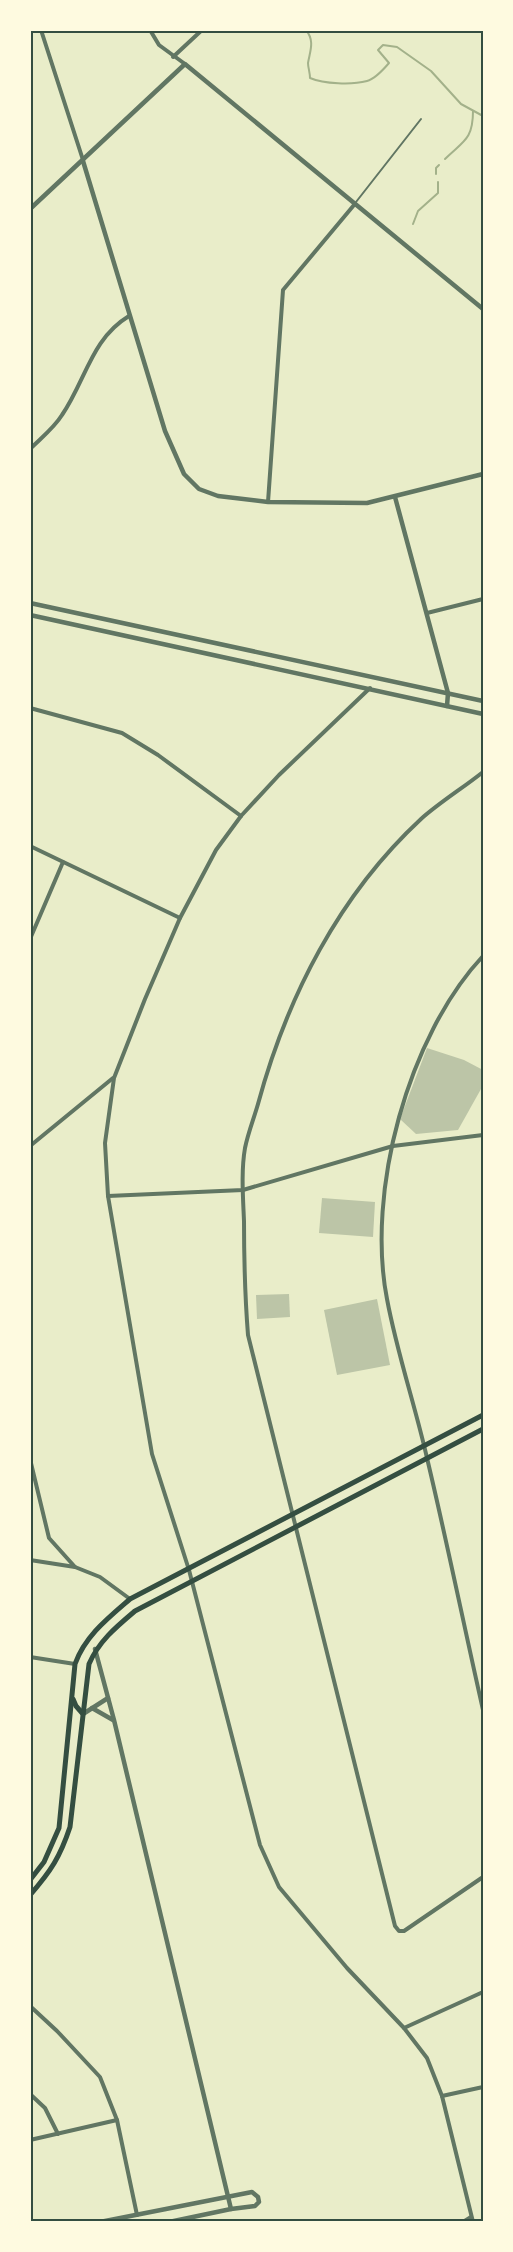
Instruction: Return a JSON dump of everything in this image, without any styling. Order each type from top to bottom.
[{"type":"main road","points":[[30,1880],[44,1862],[59,1828],[75,1665],[86,1642],[104,1621],[130,1599],[483,1415]]},
{"type":"main road","points":[[30,1895],[52,1869],[63,1849],[70,1827],[89,1664],[95,1649],[110,1632],[135,1611],[483,1429]]},
{"type":"main road","points":[[72,1697],[76,1707],[83,1714]]},
{"type":"street","points":[[41,30],[165,431],[184,474],[199,489],[218,496],[268,502],[367,503],[483,474]]},
{"type":"street","points":[[150,30],[159,45],[173,57],[185,64],[483,309]]},
{"type":"street","points":[[173,57],[202,30]]},
{"type":"street","points":[[30,209],[185,64]]},
{"type":"street","points":[[268,502],[283,290],[354,205]]},
{"type":"street","points":[[30,449],[62,416],[102,340],[115,325],[129,316]]},
{"type":"street","points":[[395,497],[448,693],[447,706]]},
{"type":"street","points":[[427,613],[483,599]]},
{"type":"street","points":[[30,603],[483,701]]},
{"type":"street","points":[[30,615],[483,714]]},
{"type":"street","points":[[96,629],[99,618]]},
{"type":"street","points":[[370,688],[279,775],[241,816],[216,850],[180,918],[114,1078],[105,1143],[108,1196],[152,1454],[189,1570],[190,1583],[260,1845],[279,1887],[347,1968],[404,2028],[427,2058],[442,2096],[472,2219],[463,2222]]},
{"type":"street","points":[[30,708],[122,733],[158,755],[241,816]]},
{"type":"street","points":[[483,772],[422,818],[389,852],[360,887],[317,951],[283,1026],[268,1066],[245,1148],[243,1190],[244,1287],[248,1335],[394,1926],[399,1931],[404,1931],[483,1876]]},
{"type":"street","points":[[30,846],[180,918]]},
{"type":"street","points":[[30,939],[63,862]]},
{"type":"street","points":[[483,956],[465,975],[442,1012],[411,1078],[398,1120],[383,1200],[382,1250],[387,1298],[424,1445],[483,1710]]},
{"type":"street","points":[[30,1146],[114,1078]]},
{"type":"street","points":[[108,1196],[243,1190],[393,1146],[483,1135]]},
{"type":"street","points":[[30,1459],[49,1538],[75,1567]]},
{"type":"street","points":[[30,1560],[75,1567],[100,1577],[130,1599]]},
{"type":"street","points":[[95,1649],[231,2209]]},
{"type":"street","points":[[30,1658],[75,1665]]},
{"type":"street","points":[[83,1714],[108,1698]]},
{"type":"street","points":[[92,1708],[114,1720]]},
{"type":"street","points":[[404,2028],[483,1992]]},
{"type":"street","points":[[30,2006],[100,2077],[117,2120],[137,2215]]},
{"type":"street","points":[[442,2096],[483,2087]]},
{"type":"street","points":[[30,2094],[45,2108],[58,2134]]},
{"type":"street","points":[[30,2140],[117,2120]]},
{"type":"street","points":[[100,2222],[252,2192],[258,2197],[259,2202],[255,2206],[169,2222]]},
{"type":"lane","points":[[354,205],[421,118]]},
{"type":"building","points":[[427,1048],[464,1060],[483,1070],[481,1089],[458,1130],[416,1134],[400,1119]]},
{"type":"building","points":[[322,1198],[375,1202],[373,1237],[319,1233]]},
{"type":"building","points":[[289,1294],[290,1317],[257,1319],[256,1295]]},
{"type":"building","points":[[377,1299],[390,1365],[337,1375],[324,1310]]},
{"type":"waterway","points":[[306,30],[311,42],[308,63],[310,78],[338,83],[370,80],[389,63],[378,50],[383,45],[397,47],[431,71],[461,104],[483,116]]},
{"type":"waterway","points":[[445,159],[462,144],[469,134],[473,111]]},
{"type":"waterway","points":[[436,174],[436,168],[439,165]]},
{"type":"waterway","points":[[413,224],[418,211],[438,193],[438,182]]}]
